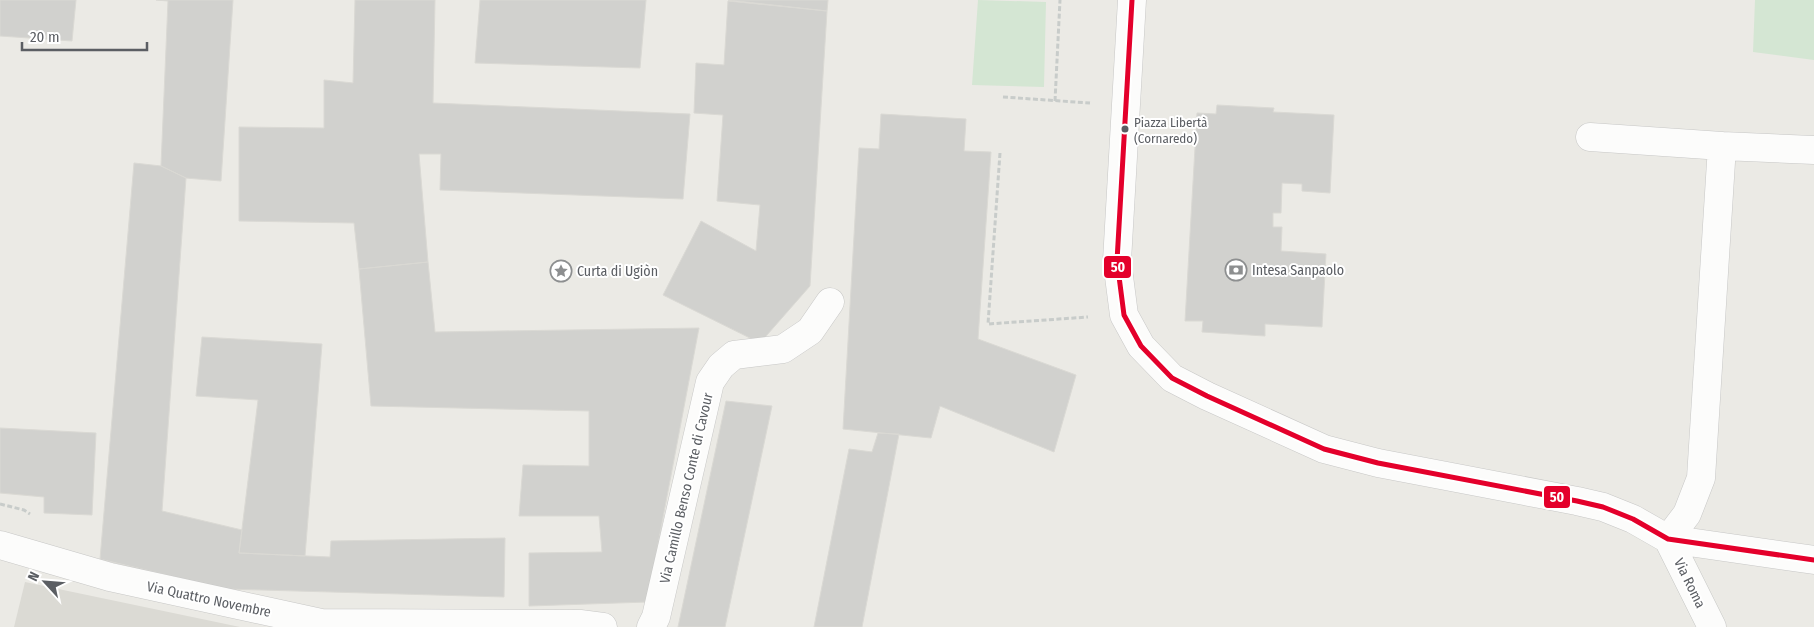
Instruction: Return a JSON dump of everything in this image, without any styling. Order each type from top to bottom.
[{"type":"street","points":[[1132,0],[1117,261],[1124,315],[1141,346],[1172,378],[1324,449],[1378,463],[1603,507],[1633,519],[1668,539],[1814,560]]},
{"type":"street","points":[[1590,137],[1814,150]]},
{"type":"street","points":[[1668,539],[1687,514],[1701,478],[1722,146]]},
{"type":"street","name":"Via Camillo Benso Conte di Cavour","points":[[652,627],[656,617],[710,382],[721,366],[734,355],[783,349],[810,331],[830,302]]},
{"type":"street","name":"Via Roma","points":[[1668,539],[1712,627]]},
{"type":"street","name":"Via Quattro Novembre","points":[[0,545],[110,577],[321,623],[580,624],[603,627]]},
{"type":"path","points":[[1055,101],[1060,0]]},
{"type":"path","points":[[1003,97],[1126,106]]},
{"type":"path","points":[[1000,153],[988,324],[1124,315]]},
{"type":"path","points":[[0,504],[24,510],[36,519]]},
{"type":"shaded area","points":[[25,582],[240,627],[14,627]]},
{"type":"green space","points":[[978,0],[1046,2],[1044,87],[972,85]]},
{"type":"green space","points":[[1755,0],[1814,0],[1814,60],[1753,52]]},
{"type":"building","points":[[0,0],[76,0],[72,41],[0,36]]},
{"type":"building","points":[[156,0],[233,0],[221,181],[186,178],[161,166],[168,1]]},
{"type":"building","points":[[355,0],[435,0],[433,103],[690,114],[683,199],[440,190],[441,154],[419,154],[428,262],[359,269],[354,223],[239,221],[239,127],[324,128],[324,80],[353,83]]},
{"type":"building","points":[[480,0],[646,0],[640,68],[475,63]]},
{"type":"building","points":[[728,0],[828,0],[827,11]]},
{"type":"building","points":[[728,1],[827,11],[810,286],[760,343],[663,295],[701,221],[756,251],[760,205],[717,201],[723,115],[694,113],[696,63],[724,65]]},
{"type":"building","points":[[1217,105],[1274,108],[1273,112],[1334,115],[1330,193],[1302,191],[1302,184],[1282,183],[1281,213],[1273,213],[1273,227],[1282,227],[1281,251],[1326,254],[1322,327],[1265,324],[1265,336],[1202,332],[1203,321],[1185,321],[1197,113],[1216,114]]},
{"type":"building","points":[[881,114],[966,119],[964,151],[991,152],[978,339],[1076,375],[1054,452],[940,406],[931,438],[843,429],[859,148],[879,149]]},
{"type":"building","points":[[134,163],[161,166],[186,178],[162,511],[242,530],[239,553],[330,557],[331,541],[505,538],[504,597],[226,589],[100,559]]},
{"type":"building","points":[[428,262],[435,332],[699,328],[647,602],[529,606],[529,553],[602,552],[599,516],[519,516],[523,465],[589,466],[589,411],[371,406],[359,269]]},
{"type":"building","points":[[202,337],[322,344],[305,556],[239,553],[258,400],[196,396]]},
{"type":"building","points":[[726,401],[772,406],[725,627],[678,627]]},
{"type":"building","points":[[0,428],[96,433],[92,515],[44,513],[44,497],[0,493]]},
{"type":"building","points":[[878,433],[899,434],[862,627],[814,627],[849,449],[872,452]]},
{"type":"transit line","name":"50","points":[[1132,0],[1117,261],[1124,315],[1141,346],[1172,378],[1324,449],[1378,463],[1603,507],[1633,519],[1668,539],[1814,560]]},
{"type":"place","name":"Piazza Libertà (Cornaredo)","points":[[1125,129]]},
{"type":"place","name":"Intesa Sanpaolo","points":[[1236,270]]},
{"type":"place","name":"Curta di Ugiòn","points":[[561,271]]}]
